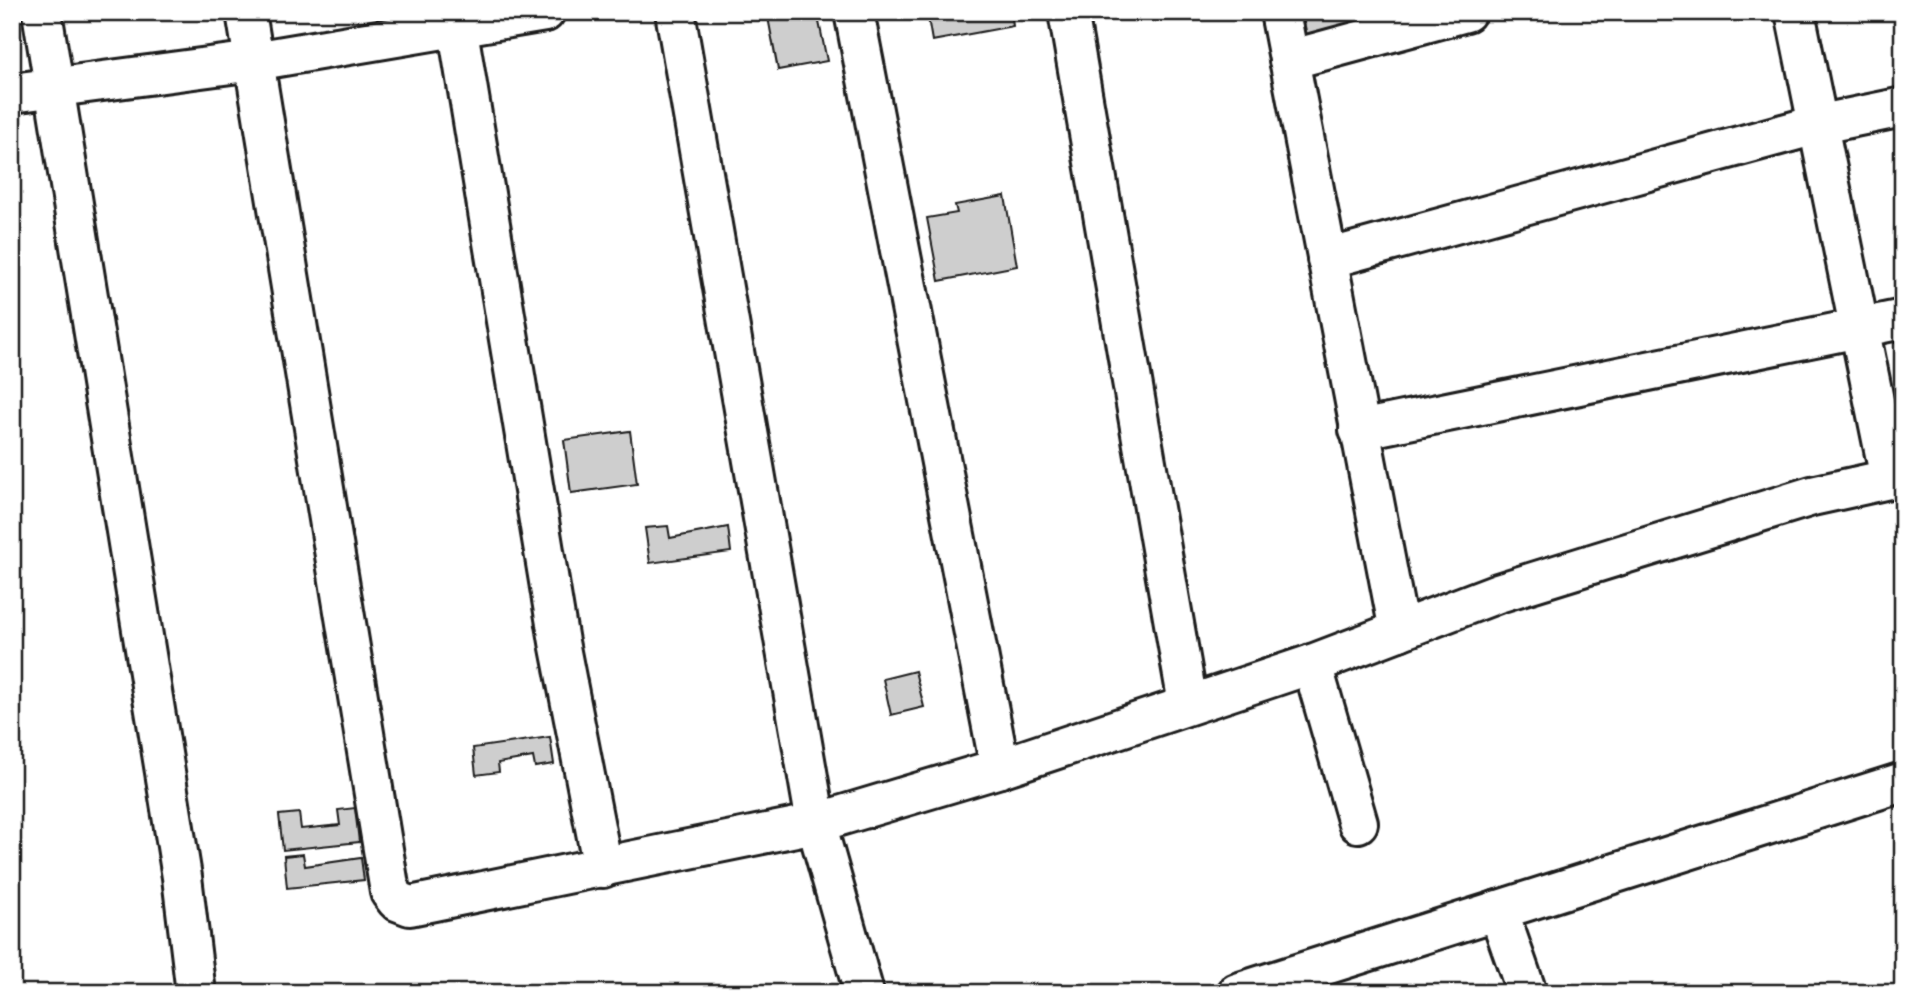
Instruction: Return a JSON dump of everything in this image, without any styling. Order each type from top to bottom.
[{"type":"street","points":[[42,12],[182,877],[196,993]]},
{"type":"street","points":[[246,12],[390,892],[397,901],[410,906],[817,823],[1000,768],[1312,664],[1511,589],[1812,496],[1896,477],[1857,328],[1795,12]]},
{"type":"street","points":[[12,93],[254,61],[456,19],[545,12]]},
{"type":"street","points":[[675,12],[817,823],[863,993]]},
{"type":"street","points":[[854,12],[1000,768]]},
{"type":"street","points":[[1068,12],[1188,704]]},
{"type":"street","points":[[1280,12],[1399,631]]},
{"type":"street","points":[[1289,60],[1466,12]]},
{"type":"street","points":[[456,19],[559,642],[603,868]]},
{"type":"street","points":[[1327,259],[1816,125],[1903,107]]},
{"type":"street","points":[[1359,430],[1903,319]]},
{"type":"street","points":[[1312,664],[1359,824]]},
{"type":"street","points":[[1237,993],[1903,782]]},
{"type":"street","points":[[1498,910],[1527,993]]},
{"type":"building","points":[[767,12],[817,12],[827,61],[778,70]]},
{"type":"building","points":[[927,12],[1011,12],[1013,26],[932,41]]},
{"type":"building","points":[[1302,12],[1413,12],[1307,36]]},
{"type":"building","points":[[1005,196],[1017,266],[939,281],[927,218],[957,213],[955,205]]},
{"type":"building","points":[[630,431],[637,484],[571,493],[564,440]]},
{"type":"building","points":[[668,526],[670,538],[728,527],[731,552],[650,563],[645,528]]},
{"type":"building","points":[[915,671],[924,707],[891,715],[883,679]]},
{"type":"building","points":[[550,737],[554,764],[535,767],[533,757],[498,763],[499,772],[476,775],[473,748]]},
{"type":"building","points":[[355,808],[359,842],[283,850],[279,815],[299,813],[301,829],[340,825],[338,810]]},
{"type":"building","points":[[303,854],[305,866],[361,858],[364,880],[287,888],[284,856]]}]
